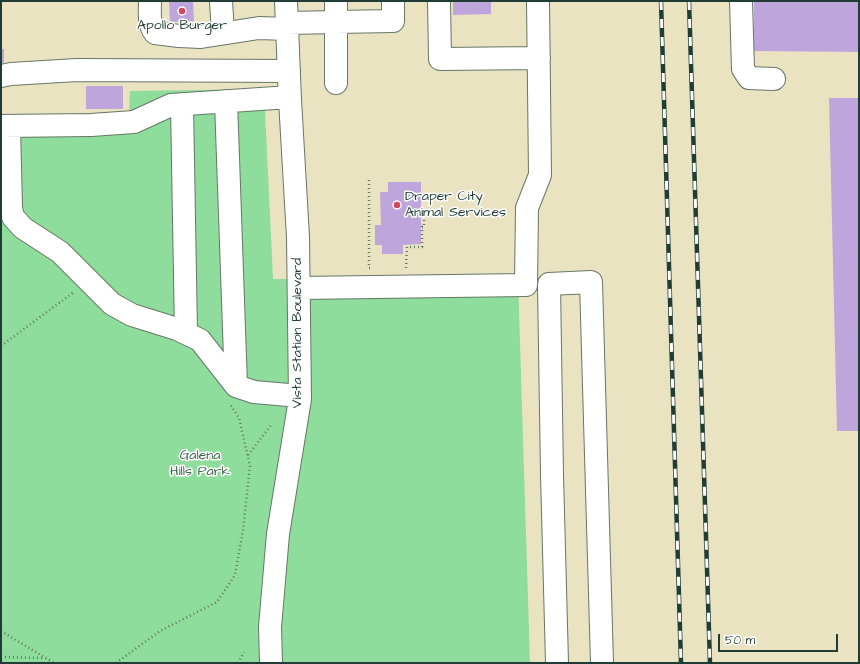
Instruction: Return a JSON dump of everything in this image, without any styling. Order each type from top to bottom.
[{"type":"street","points":[[150,1],[150,21],[155,33],[179,36],[201,36],[259,28],[287,26],[336,11],[394,21],[393,1]]},
{"type":"street","points":[[222,1],[223,33]]},
{"type":"street","name":"Vista Station Boulevard","points":[[271,663],[270,627],[278,534],[300,396],[298,237],[286,1]]},
{"type":"street","points":[[439,1],[440,59],[539,58]]},
{"type":"street","points":[[526,285],[527,208],[540,175],[538,1]]},
{"type":"street","points":[[741,1],[743,69],[748,78],[774,79]]},
{"type":"street","points":[[336,11],[336,84]]},
{"type":"street","points":[[1,76],[11,74],[77,70],[289,72]]},
{"type":"street","points":[[231,392],[200,340],[177,329],[132,314],[112,304],[60,252],[23,228],[13,217],[11,208],[5,126],[91,125],[134,122],[171,105],[290,97]]},
{"type":"street","points":[[226,101],[231,392]]},
{"type":"street","points":[[182,105],[186,333]]},
{"type":"street","points":[[299,288],[526,285],[591,282],[602,663]]},
{"type":"street","points":[[549,284],[557,663]]},
{"type":"street","points":[[231,392],[254,392],[300,396]]},
{"type":"path","points":[[370,180],[369,268],[377,268]]},
{"type":"path","points":[[399,268],[407,268],[407,247],[422,247],[422,227],[424,227],[424,220]]},
{"type":"path","points":[[1,346],[75,291]]},
{"type":"path","points":[[116,663],[160,631],[217,602],[235,575],[243,530],[250,466],[239,418],[231,392]]},
{"type":"path","points":[[248,456],[272,424]]},
{"type":"path","points":[[1,631],[54,663]]},
{"type":"path","points":[[238,663],[244,652]]},
{"type":"path","points":[[1,657],[44,658]]},
{"type":"green space","name":"Galena Hills Park","points":[[264,89],[273,279],[518,279],[530,663],[1,663],[1,120],[129,114],[130,91]]},
{"type":"building","name":"Apollo Burger","points":[[169,1],[193,1],[194,21],[170,22]]},
{"type":"building","points":[[453,1],[491,1],[491,14],[453,15]]},
{"type":"building","points":[[754,1],[859,1],[859,52],[754,51]]},
{"type":"building","points":[[1,49],[4,49],[4,63],[1,63]]},
{"type":"building","points":[[86,86],[123,86],[123,109],[86,109]]},
{"type":"building","points":[[829,98],[859,98],[859,431],[837,431]]},
{"type":"building","points":[[388,182],[421,182],[421,244],[403,245],[403,254],[382,254],[382,245],[375,245],[375,225],[381,225],[380,192],[388,192]]},
{"type":"railway","points":[[661,1],[681,663]]},
{"type":"railway","points":[[689,1],[710,663]]},
{"type":"place","name":"Apollo Burger","points":[[182,11]]},
{"type":"place","name":"Draper City Animal Services","points":[[397,205]]}]
